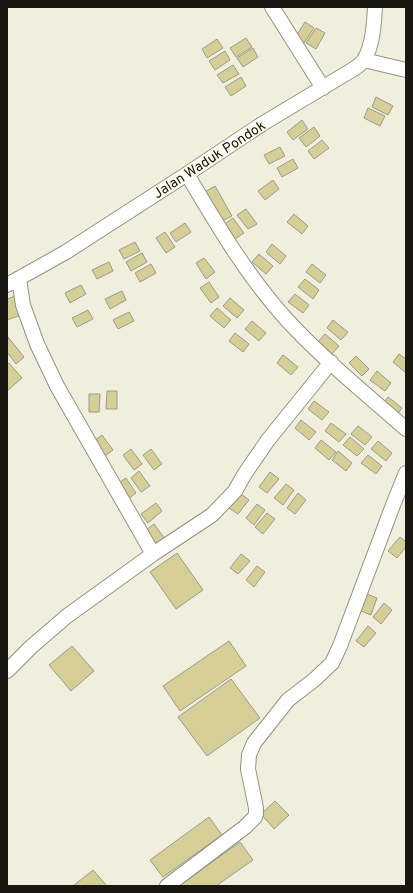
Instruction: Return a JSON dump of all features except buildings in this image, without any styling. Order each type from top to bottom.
[{"type":"street","points":[[272,7],[323,88]]},
{"type":"street","points":[[375,7],[371,40],[364,60],[406,70]]},
{"type":"street","name":"Jalan Waduk Pondok","points":[[13,282],[66,252],[262,124],[352,70],[364,60]]},
{"type":"street","points":[[187,174],[227,241],[253,280],[287,320],[331,362],[406,429]]},
{"type":"street","points":[[13,282],[23,305],[36,344],[57,386],[154,554]]},
{"type":"street","points":[[7,671],[31,647],[67,616],[212,515],[235,491],[268,440],[301,397],[331,362]]},
{"type":"street","points":[[167,886],[255,817],[256,808],[248,769],[249,755],[254,743],[288,700],[314,680],[332,663],[340,646],[406,473]]}]
